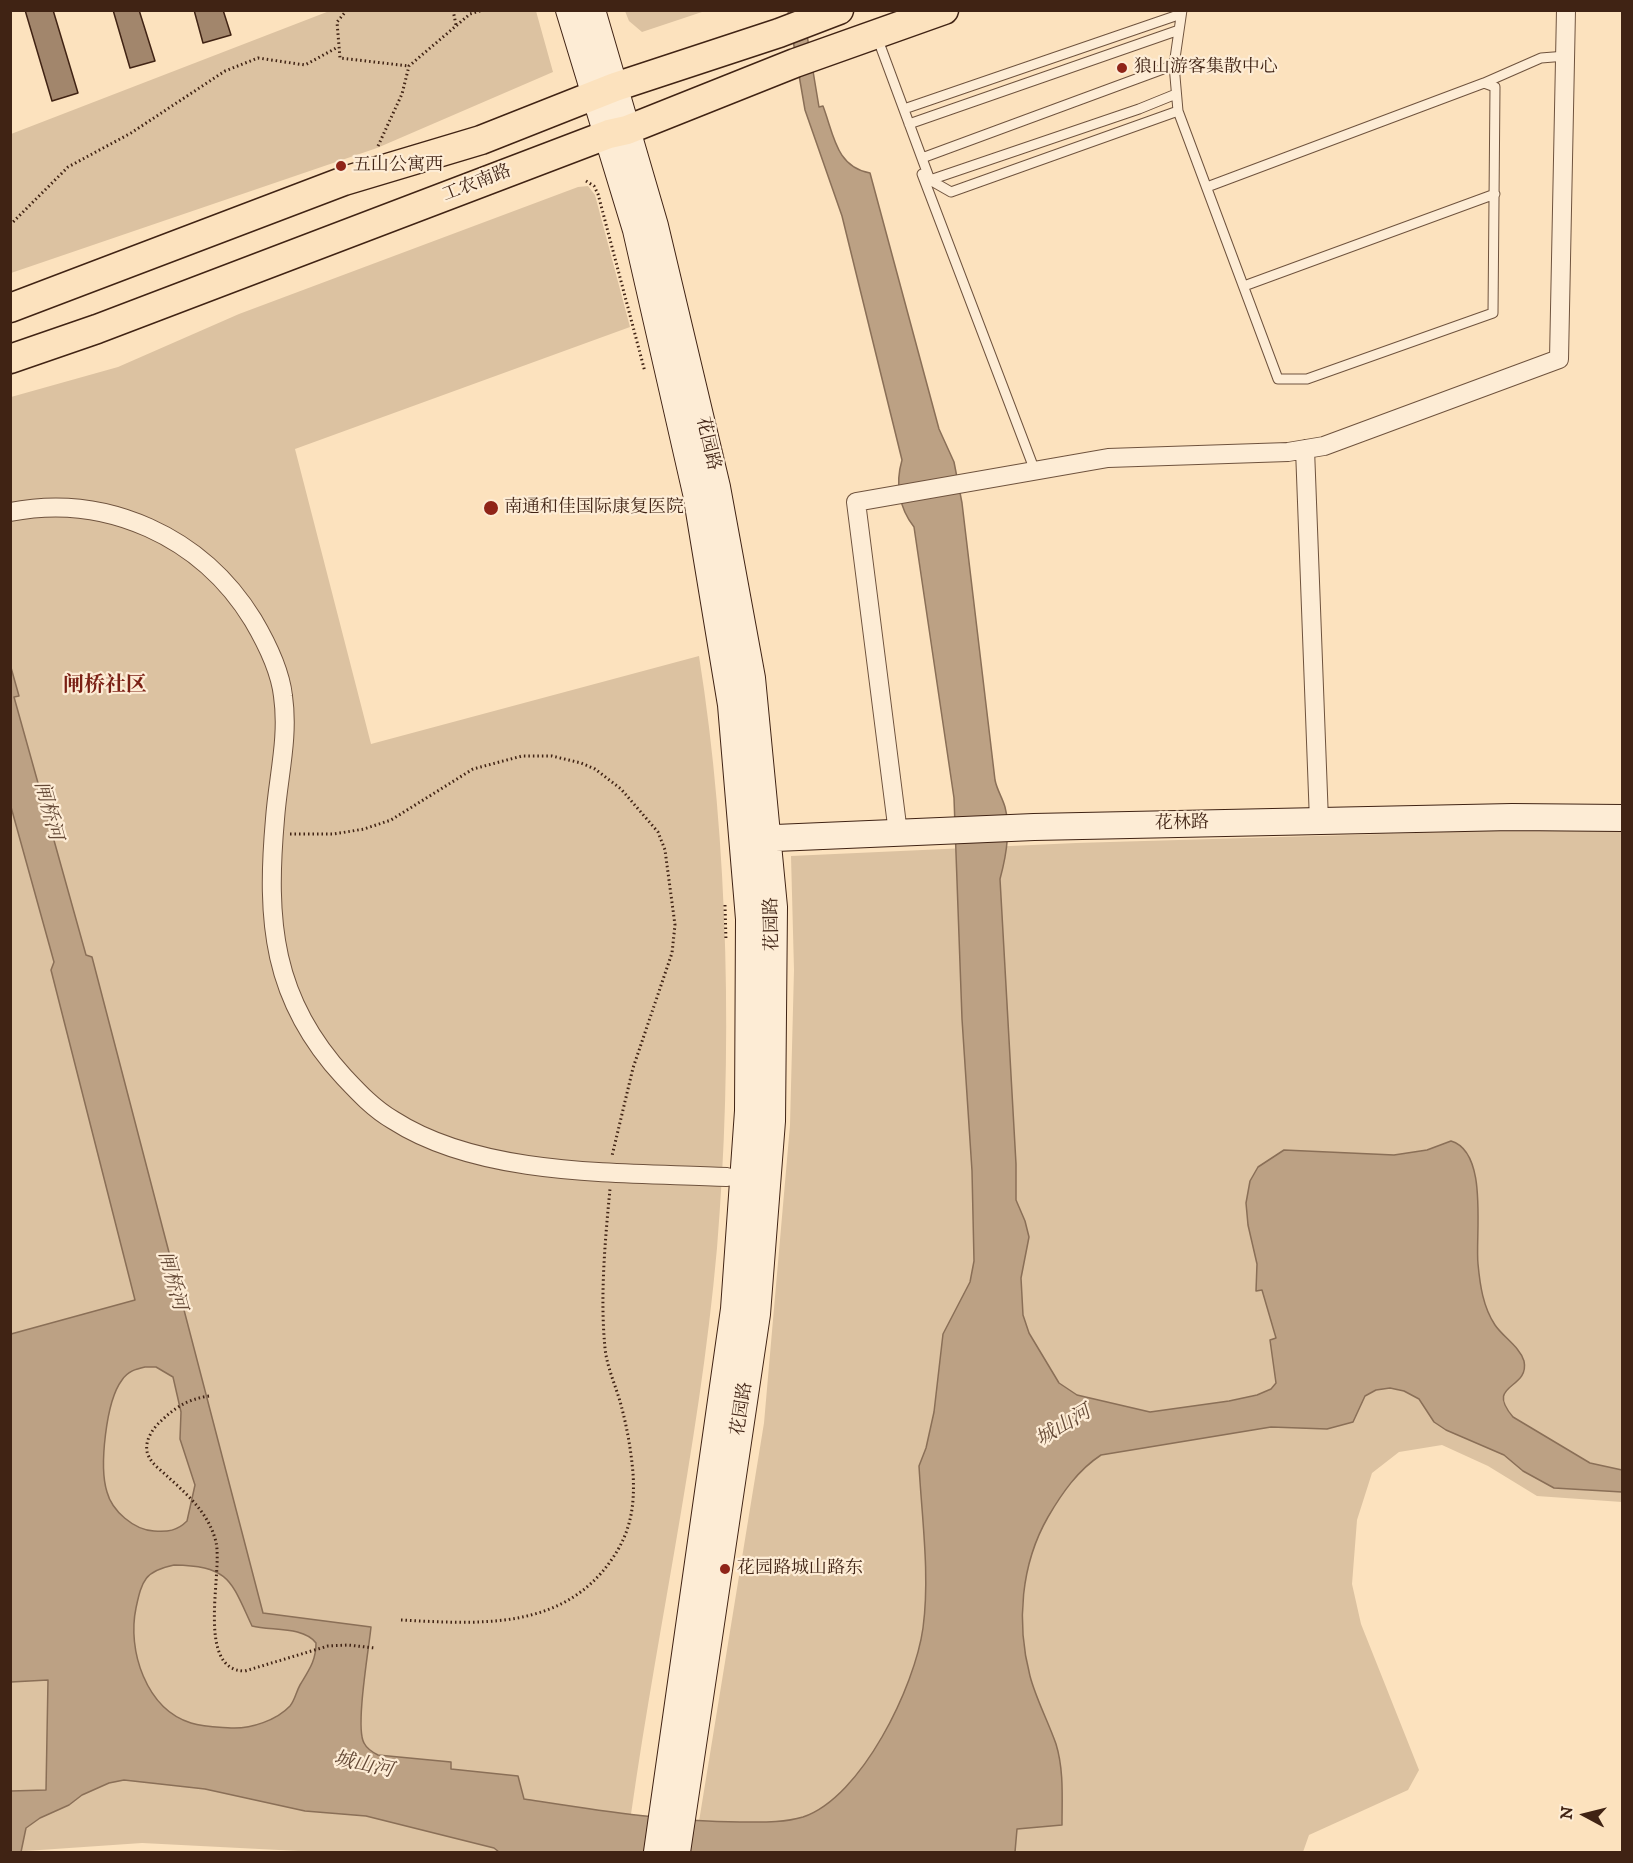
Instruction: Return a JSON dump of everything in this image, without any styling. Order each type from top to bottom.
[{"type":"main road","name":"花园路","points":[[569,10],[605,91],[618,132],[636,230],[696,493],[755,839],[749,919],[748,1111],[734,1309],[672,1815],[677,1852]]},
{"type":"main road","name":"花园路","points":[[592,10],[605,91]]},
{"type":"main road","points":[[10,308],[344,181],[481,140],[605,91],[779,33],[839,10]]},
{"type":"main road","name":"工农南路","points":[[10,359],[97,329],[618,132],[804,59],[944,10]]},
{"type":"main road","name":"花林路","points":[[755,839],[1034,827],[1623,818]]},
{"type":"main road","name":"花园路","points":[[657,1852],[672,1815]]},
{"type":"street","points":[[898,833],[855,502],[1108,458],[1305,449],[1324,446],[1559,359],[1566,10]]},
{"type":"street","points":[[1305,449],[1319,821]]},
{"type":"street","points":[[10,512],[34,507],[78,508],[102,511],[142,523],[189,550],[238,596],[263,636],[283,692],[285,750],[274,833],[271,908],[284,980],[301,1018],[326,1056],[356,1090],[394,1121],[427,1137],[475,1154],[525,1164],[727,1177]]},
{"type":"lane","points":[[904,109],[1181,12],[1174,64],[1178,111],[1278,379],[1307,379],[1493,313],[1496,87],[1484,83]]},
{"type":"lane","points":[[909,124],[1179,30]]},
{"type":"lane","points":[[876,33],[930,180],[951,192],[1178,111]]},
{"type":"lane","points":[[1208,187],[1484,83],[1541,58],[1566,56]]},
{"type":"lane","points":[[922,158],[1174,64]]},
{"type":"lane","points":[[930,180],[1176,94]]},
{"type":"lane","points":[[904,109],[902,120],[1035,471]]},
{"type":"lane","points":[[1244,286],[1495,194]]},
{"type":"path","points":[[347,10],[337,22],[340,58],[409,66]]},
{"type":"path","points":[[453,10],[456,25]]},
{"type":"path","points":[[377,148],[402,94],[409,66],[456,25],[470,15],[483,10]]},
{"type":"path","points":[[10,225],[68,167],[131,133],[225,71],[258,58],[305,65],[338,47]]},
{"type":"path","points":[[586,181],[594,186],[598,194],[645,375]]},
{"type":"path","points":[[274,833],[320,835],[364,829],[405,813],[473,769],[522,756],[552,756],[581,763],[602,773],[621,789],[658,832],[664,850],[675,925],[672,953],[621,1111],[611,1171],[606,1246],[606,1349],[630,1443],[634,1494],[630,1523],[606,1568],[584,1590],[560,1606],[530,1616],[500,1621],[401,1620]]},
{"type":"path","points":[[724,900],[726,944]]},
{"type":"path","points":[[208,1396],[178,1406],[153,1430],[148,1438],[147,1451],[157,1467],[187,1493],[202,1512],[213,1532],[217,1545],[215,1642],[218,1652],[233,1670],[245,1671],[341,1645],[375,1648]]},
{"type":"shaded area","points":[[332,10],[536,11],[553,72],[377,148],[11,273],[11,134]]},
{"type":"shaded area","points":[[625,11],[705,11],[642,32],[629,21]]},
{"type":"shaded area","points":[[588,186],[595,195],[630,327],[295,449],[371,744],[699,656],[717,801],[722,876],[726,1027],[722,1176],[717,1248],[699,1400],[626,1852],[318,1852],[142,1843],[11,1852],[11,397],[118,367],[239,314],[578,187]]},
{"type":"shaded area","points":[[1622,827],[1622,1502],[1537,1496],[1488,1466],[1442,1445],[1399,1452],[1372,1473],[1357,1520],[1352,1584],[1361,1624],[1419,1770],[1408,1790],[1309,1835],[1303,1852],[694,1852],[764,1423],[790,1125],[794,970],[791,856],[1076,843]]},
{"type":"water","points":[[788,11],[803,11],[819,107],[823,106],[838,148],[850,164],[870,173],[939,429],[954,462],[962,503],[995,780],[1005,807],[1008,825],[1006,853],[1000,879],[1016,1200],[1029,1237],[1021,1278],[1023,1315],[1029,1333],[1059,1383],[1077,1395],[1150,1412],[1229,1401],[1257,1395],[1271,1389],[1276,1383],[1270,1340],[1276,1338],[1262,1290],[1256,1291],[1257,1264],[1248,1225],[1246,1203],[1250,1181],[1258,1167],[1284,1150],[1394,1155],[1427,1150],[1451,1141],[1463,1148],[1471,1161],[1475,1177],[1478,1196],[1478,1264],[1485,1303],[1495,1325],[1519,1351],[1524,1361],[1521,1377],[1505,1392],[1503,1398],[1505,1406],[1513,1417],[1590,1463],[1622,1470],[1622,1492],[1554,1488],[1523,1471],[1504,1455],[1446,1430],[1434,1422],[1419,1399],[1404,1391],[1390,1388],[1376,1390],[1365,1396],[1353,1422],[1327,1429],[1271,1427],[1101,1455],[1078,1475],[1053,1508],[1039,1535],[1027,1574],[1022,1615],[1023,1635],[1033,1685],[1059,1754],[1062,1825],[1017,1829],[1015,1852],[499,1852],[494,1848],[366,1816],[305,1811],[205,1789],[124,1780],[109,1783],[82,1795],[69,1805],[40,1818],[26,1828],[21,1852],[11,1852],[11,1791],[46,1790],[48,1680],[11,1682],[11,1334],[135,1300],[51,970],[54,962],[11,807],[10,664],[19,696],[14,697],[86,955],[92,957],[263,1613],[371,1627],[361,1721],[362,1735],[367,1747],[378,1755],[451,1762],[451,1769],[518,1776],[524,1799],[659,1818],[780,1821],[803,1817],[825,1806],[846,1787],[865,1764],[897,1708],[918,1652],[925,1608],[925,1547],[919,1466],[926,1448],[934,1412],[943,1334],[970,1282],[974,1261],[972,1171],[962,1019],[954,798],[914,527],[905,512],[900,495],[899,478],[902,460],[842,216],[805,110]],"holes":[[[145,1367],[156,1367],[173,1377],[181,1412],[180,1439],[195,1485],[187,1521],[180,1527],[168,1531],[146,1530],[125,1518],[110,1499],[105,1481],[106,1434],[116,1390],[127,1374]],[[174,1565],[207,1569],[226,1579],[233,1587],[252,1626],[295,1631],[316,1643],[311,1665],[292,1704],[285,1711],[263,1723],[247,1727],[206,1726],[175,1716],[151,1692],[143,1676],[134,1642],[136,1608],[140,1590],[146,1578],[157,1570]]]},
{"type":"building","points":[[25,10],[53,10],[78,93],[52,101]]},
{"type":"building","points":[[113,10],[139,10],[155,61],[130,68]]},
{"type":"building","points":[[194,10],[223,10],[231,35],[203,43]]},
{"type":"place","name":"狼山游客集散中心","points":[[1122,68]]},
{"type":"place","name":"五山公寓西","points":[[341,166]]},
{"type":"place","name":"南通和佳国际康复医院","points":[[491,508]]},
{"type":"place","name":"花园路城山路东","points":[[725,1569]]},
{"type":"district","name":"闸桥社区","points":[[105,687]]},
{"type":"water label","name":"闸桥河","points":[[47,811]]},
{"type":"water label","name":"闸桥河","points":[[171,1281]]},
{"type":"water label","name":"城山河","points":[[1064,1427]]},
{"type":"water label","name":"城山河","points":[[363,1766]]}]
